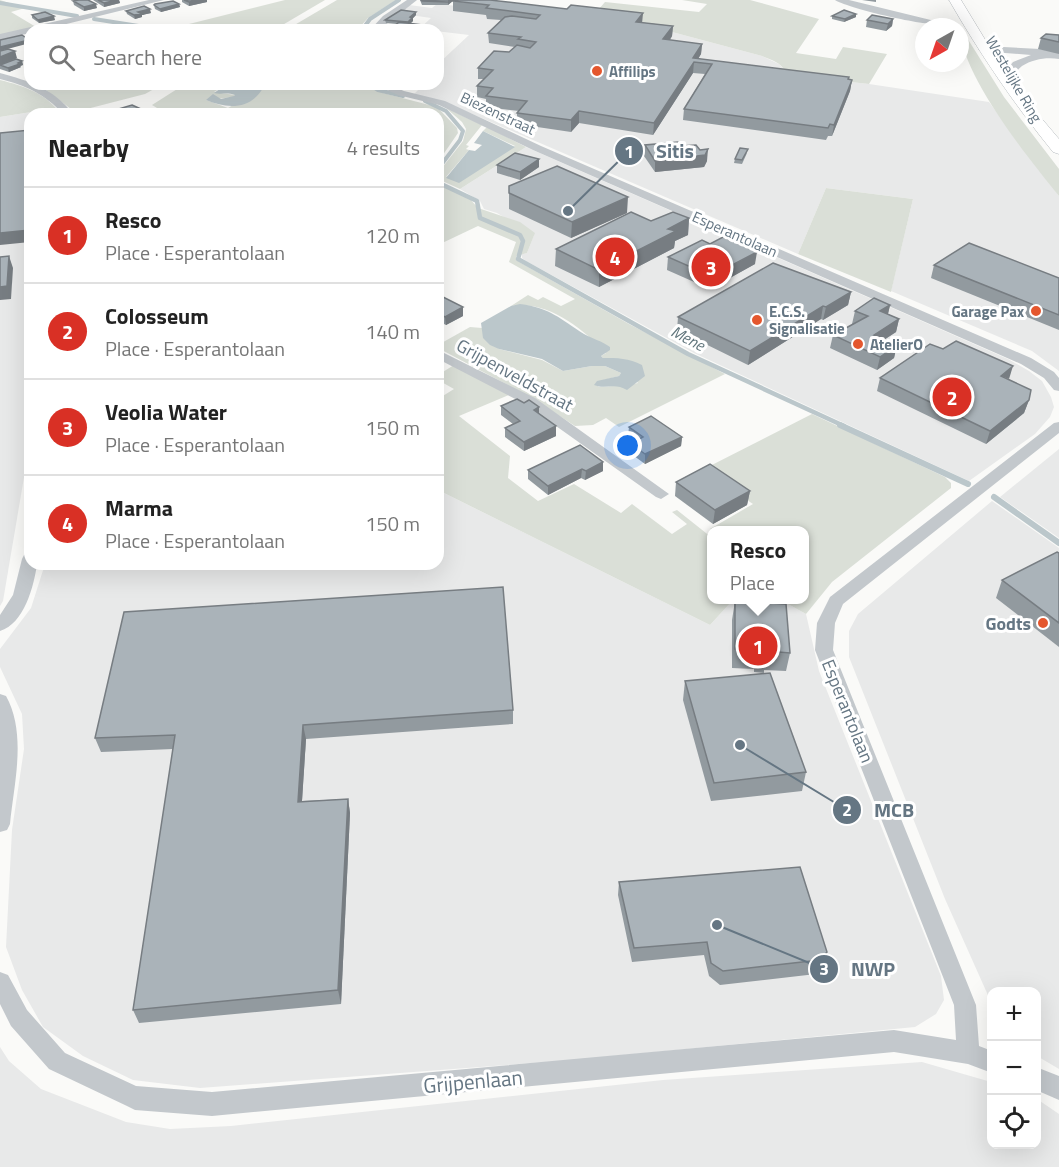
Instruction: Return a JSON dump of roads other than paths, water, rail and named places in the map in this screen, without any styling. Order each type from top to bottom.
[{"type":"main road","name":"Westelijke Ring","points":[[955,0],[991,51],[1011,72],[1043,128]]},
{"type":"main road","name":"Westelijke Ring","points":[[967,0],[991,51],[1020,103],[1059,149]]},
{"type":"street","points":[[57,24],[160,0]]},
{"type":"street","points":[[380,24],[413,0]]},
{"type":"street","points":[[839,0],[915,19]]},
{"type":"street","points":[[0,37],[24,32]]},
{"type":"street","points":[[991,51],[1059,57]]},
{"type":"street","points":[[991,51],[1040,52],[1059,57]]},
{"type":"street","points":[[1011,72],[1017,64],[1041,56]]},
{"type":"street","points":[[0,76],[24,83]]},
{"type":"street","points":[[43,90],[62,108]]},
{"type":"street","name":"Biezenstraat","points":[[393,90],[441,104],[537,148]]},
{"type":"street","name":"Esperantolaan","points":[[537,148],[1026,361],[1048,375],[1059,387]]},
{"type":"street","name":"Grijpenveldstraat","points":[[444,357],[530,401],[661,494]]},
{"type":"street","name":"Esperantolaan","points":[[968,1053],[965,1005],[824,650],[826,623],[836,602],[1059,426]]},
{"type":"street","points":[[0,625],[5,621],[21,595],[27,570]]},
{"type":"street","points":[[0,701],[9,730],[0,824]]},
{"type":"street","name":"Grijpenlaan","points":[[0,982],[19,1018],[57,1061],[135,1098],[157,1100],[212,1104],[294,1098],[894,1041],[968,1053],[987,1060]]},
{"type":"street","points":[[1041,1080],[1059,1088]]},
{"type":"waterway","name":"Mene","points":[[366,24],[370,19],[399,0]]},
{"type":"waterway","points":[[0,3],[77,16]]},
{"type":"waterway","points":[[94,19],[126,24]]},
{"type":"waterway","name":"Mene","points":[[378,90],[403,96]]},
{"type":"waterway","name":"Mene","points":[[425,101],[440,108]]},
{"type":"waterway","name":"Mene","points":[[444,110],[463,131],[460,140],[444,161]]},
{"type":"waterway","name":"Mene","points":[[444,185],[477,201],[480,218],[520,235],[523,241],[518,259],[688,354],[844,426]]},
{"type":"waterway","name":"Mene","points":[[840,425],[968,484]]},
{"type":"waterway","name":"Mene","points":[[994,497],[1059,543]]},
{"type":"place","name":"Affilips","points":[[597,71]]},
{"type":"place","name":"Sitis","points":[[568,211]]},
{"type":"place","name":"Marma","points":[[615,257]]},
{"type":"place","name":"Veolia Water","points":[[711,267]]},
{"type":"place","name":"Garage Pax","points":[[1036,311]]},
{"type":"place","name":"E.C.S. Signalisatie","points":[[757,320]]},
{"type":"place","name":"AtelierO","points":[[858,344]]},
{"type":"place","name":"Colosseum","points":[[952,397]]},
{"type":"place","name":"Godts","points":[[1043,623]]},
{"type":"place","name":"Resco","points":[[758,646]]},
{"type":"place","name":"MCB","points":[[740,745]]},
{"type":"place","name":"NWP","points":[[717,925]]}]
